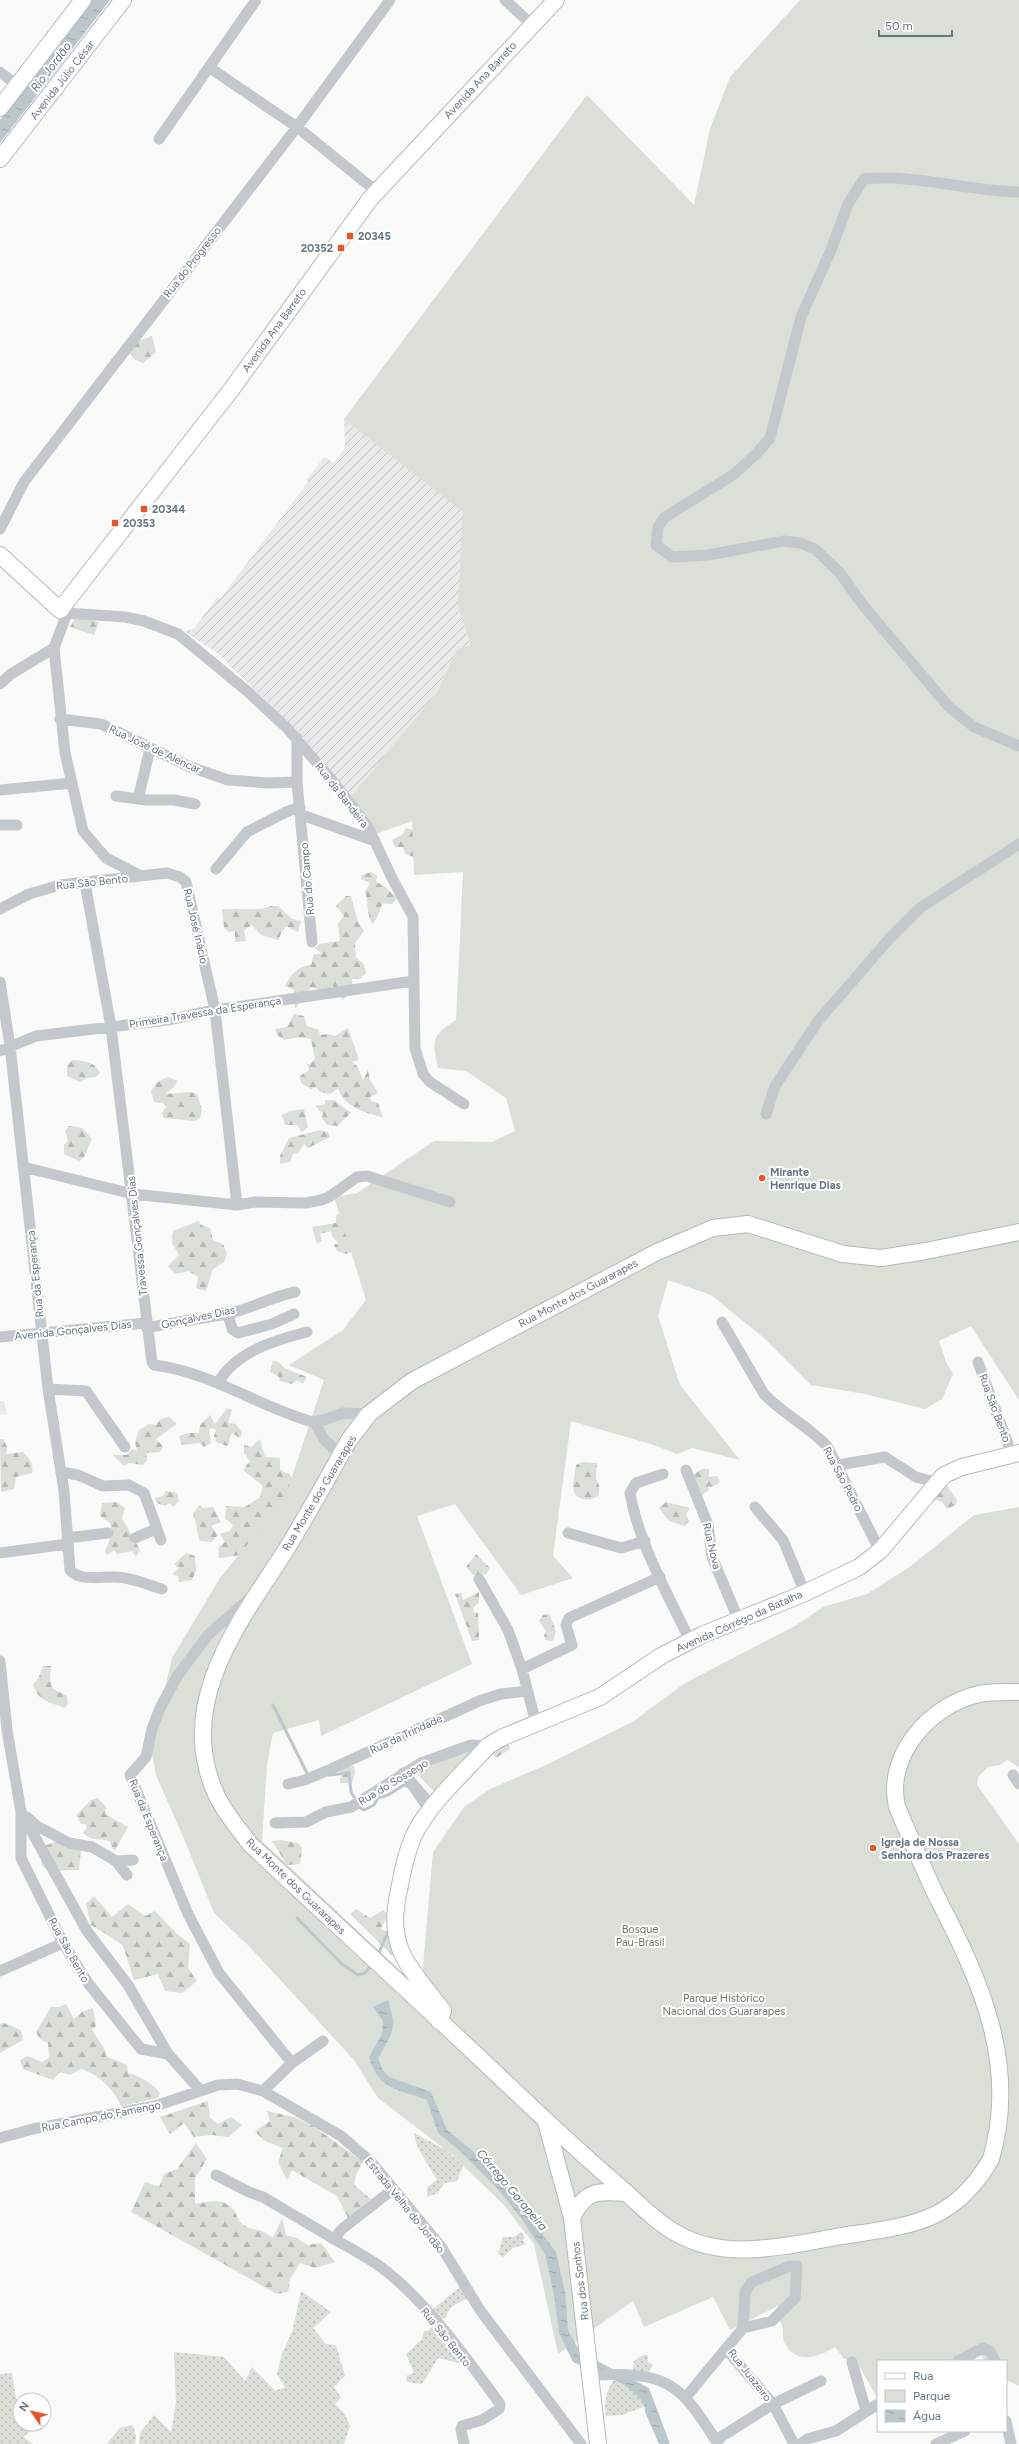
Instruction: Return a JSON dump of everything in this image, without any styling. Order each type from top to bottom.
[{"type":"main road","points":[[0,108],[83,0]]},
{"type":"main road","name":"Avenida Júlio César","points":[[0,159],[123,0]]},
{"type":"main road","name":"Avenida Ana Barreto","points":[[64,612],[231,390],[376,191],[556,0]]},
{"type":"main road","points":[[0,555],[64,612]]},
{"type":"main road","name":"Rua Monte dos Guararapes","points":[[1019,1232],[926,1252],[880,1258],[843,1254],[748,1224],[713,1228],[656,1252],[419,1377],[369,1414],[340,1455],[230,1638],[214,1674],[203,1714],[204,1744],[208,1773],[216,1794],[250,1844],[546,2122],[667,2227],[688,2239],[723,2250],[750,2250],[913,2224],[942,2213],[976,2182],[995,2152],[1008,2116],[1013,2086],[1009,2054],[1003,2029],[978,1970],[936,1896],[897,1807],[895,1792],[899,1764],[906,1749],[915,1735],[931,1720],[961,1700],[979,1694],[1019,1692]]},
{"type":"main road","name":"Avenida Córrego da Batalha","points":[[439,2021],[443,2011],[402,1952],[394,1922],[406,1856],[430,1804],[488,1746],[501,1738],[600,1697],[661,1656],[690,1641],[805,1593],[859,1567],[880,1551],[935,1482],[953,1470],[1016,1454]]},
{"type":"main road","name":"Rua dos Sonhos","points":[[546,2122],[572,2218],[588,2346],[594,2374],[598,2444]]},
{"type":"main road","points":[[572,2218],[580,2202],[590,2195],[603,2191],[627,2193]]},
{"type":"street","points":[[159,139],[210,68],[255,0]]},
{"type":"street","name":"Rua do Progresso","points":[[0,528],[24,482],[297,127],[390,0]]},
{"type":"street","points":[[505,0],[532,24]]},
{"type":"street","points":[[210,68],[297,127],[376,191]]},
{"type":"street","points":[[0,72],[18,85]]},
{"type":"street","points":[[1019,192],[971,189],[886,177],[864,179],[848,204],[831,250],[801,317],[770,438],[756,455],[733,474],[665,517],[658,527],[656,540],[656,545],[672,556],[708,555],[784,541],[800,543],[815,550],[840,573],[862,604],[949,707],[974,728],[1019,746]]},
{"type":"street","points":[[0,684],[11,674],[54,648],[64,612]]},
{"type":"street","name":"Rua da Bandeira","points":[[64,612],[125,617],[178,634],[247,691],[297,738],[359,813],[375,841],[392,878],[413,917],[415,1048],[423,1074],[430,1082],[464,1104]]},
{"type":"street","name":"Rua José Inácio","points":[[54,648],[60,719],[65,753],[83,831],[106,858],[122,868],[142,876],[167,873],[180,877],[186,882],[215,1010],[238,1205]]},
{"type":"street","name":"Rua José de Alencar","points":[[60,719],[100,724],[117,730],[150,748],[200,771],[228,780],[268,783],[297,782]]},
{"type":"street","name":"Rua do Campo","points":[[297,738],[297,782],[301,811],[312,942]]},
{"type":"street","points":[[138,799],[150,748]]},
{"type":"street","points":[[0,790],[72,783]]},
{"type":"street","points":[[116,796],[138,799],[174,800],[195,804]]},
{"type":"street","points":[[216,869],[247,832],[286,812],[301,811],[375,841]]},
{"type":"street","points":[[0,825],[17,825]]},
{"type":"street","points":[[766,1114],[775,1086],[818,1021],[890,938],[920,908],[1019,844]]},
{"type":"street","name":"Rua São Bento","points":[[0,909],[46,888],[142,876]]},
{"type":"street","name":"Travessa Gonçalves Dias","points":[[85,883],[111,1027],[133,1194],[152,1364],[181,1369],[314,1422]]},
{"type":"street","name":"Primeira Travessa da Esperança","points":[[5,1049],[36,1036],[168,1020],[215,1010],[413,981]]},
{"type":"street","name":"Rua da Esperança","points":[[0,982],[5,1049],[23,1167],[41,1333],[61,1472],[69,1567],[73,1574],[96,1578],[117,1577],[162,1589]]},
{"type":"street","points":[[23,1167],[133,1194],[238,1205],[255,1202],[306,1203],[320,1200],[342,1189],[357,1177],[367,1176],[450,1202]]},
{"type":"street","name":"Gonçalves Dias","points":[[147,1326],[228,1313],[267,1299],[295,1292]]},
{"type":"street","points":[[228,1313],[232,1329],[238,1333],[272,1324],[294,1314]]},
{"type":"street","name":"Rua São Pedro","points":[[722,1322],[764,1394],[774,1404],[814,1433],[827,1446],[880,1551]]},
{"type":"street","name":"Avenida Gonçalves Dias","points":[[0,1337],[147,1326]]},
{"type":"street","points":[[218,1383],[230,1366],[238,1360],[283,1338],[307,1332]]},
{"type":"street","name":"Rua São Bento","points":[[978,1362],[1016,1454]]},
{"type":"street","points":[[48,1389],[86,1391],[125,1447]]},
{"type":"street","points":[[340,1455],[324,1439],[314,1422],[343,1413],[369,1414]]},
{"type":"street","points":[[838,1466],[885,1457],[916,1477],[935,1482]]},
{"type":"street","name":"Rua Nova","points":[[686,1470],[708,1525],[712,1557],[739,1621]]},
{"type":"street","points":[[61,1472],[78,1475],[104,1486],[123,1484],[139,1489],[147,1497],[156,1529],[161,1540]]},
{"type":"street","points":[[663,1474],[636,1483],[631,1489],[634,1512],[660,1577],[690,1641]]},
{"type":"street","points":[[755,1507],[783,1540],[805,1593]]},
{"type":"street","points":[[135,1538],[156,1529]]},
{"type":"street","points":[[0,1553],[108,1533]]},
{"type":"street","points":[[568,1533],[621,1548],[645,1541]]},
{"type":"street","points":[[522,1669],[572,1645],[566,1625],[569,1618],[660,1577]]},
{"type":"street","points":[[479,1579],[508,1630],[522,1669],[536,1724]]},
{"type":"street","name":"Rua da Esperança","points":[[262,1586],[208,1635],[178,1675],[160,1708],[152,1729],[146,1757],[130,1775],[188,1914],[218,1973],[292,2063]]},
{"type":"street","name":"Rua São Bento","points":[[0,1661],[7,1730],[21,1812],[21,1858],[63,1943],[88,1983],[141,2049],[168,2054]]},
{"type":"street","name":"Rua da Trindade","points":[[288,1784],[305,1780],[331,1769],[484,1699],[501,1694],[527,1691]]},
{"type":"street","name":"Rua do Sossego","points":[[275,1824],[306,1822],[326,1812],[351,1808],[421,1763],[471,1744],[488,1746]]},
{"type":"street","points":[[404,1773],[430,1804]]},
{"type":"street","points":[[1013,1774],[1019,1784]]},
{"type":"street","points":[[21,1812],[37,1826],[69,1842],[92,1847],[116,1861],[126,1875]]},
{"type":"street","name":"Rua São Bento","points":[[21,1812],[87,1930],[128,1985],[168,2054],[202,2091]]},
{"type":"street","points":[[116,1861],[133,1860]]},
{"type":"street","points":[[0,1971],[63,1943]]},
{"type":"street","points":[[263,2091],[292,2063],[324,2041]]},
{"type":"street","name":"Estrada Velha do Jordão","points":[[202,2091],[218,2085],[237,2084],[263,2091],[341,2136],[358,2148],[442,2248],[480,2310],[581,2444]]},
{"type":"street","name":"Rua Campo do Famengo","points":[[0,2138],[33,2129],[155,2106],[202,2091]]},
{"type":"street","name":"Rua São Bento","points":[[216,2175],[249,2192],[263,2197],[334,2240],[376,2263],[395,2278],[434,2320],[500,2404],[499,2409],[482,2420],[462,2426],[461,2429],[464,2444]]},
{"type":"street","points":[[334,2240],[342,2229],[392,2190]]},
{"type":"street","points":[[790,2266],[797,2266],[795,2298],[772,2321],[743,2328],[745,2292],[752,2282],[790,2266]]},
{"type":"street","name":"Rua Juazeiro","points":[[743,2328],[726,2349],[773,2404],[794,2444]]},
{"type":"street","points":[[960,2360],[983,2348],[990,2351],[994,2360]]},
{"type":"street","points":[[686,2397],[726,2349]]},
{"type":"street","points":[[852,2362],[866,2411]]},
{"type":"street","points":[[594,2374],[656,2378],[669,2383],[686,2397],[717,2442],[773,2404],[821,2381]]},
{"type":"street","points":[[801,2444],[807,2439],[836,2431],[877,2405]]},
{"type":"street","points":[[1007,2426],[1011,2444]]},
{"type":"street","points":[[936,2444],[963,2432]]},
{"type":"shaded area","points":[[344,419],[472,511],[458,607],[471,645],[457,649],[437,692],[349,799],[302,736],[216,652],[184,631],[194,629],[217,597],[220,599],[308,482],[306,480],[324,457],[334,463],[345,448]]},
{"type":"shaded area","points":[[0,1401],[4,1401],[7,1414],[0,1415]]},
{"type":"green space","name":"Parque Histórico Nacional dos Guararapes","points":[[800,0],[1019,0],[1019,1400],[971,1326],[939,1341],[947,1364],[953,1374],[942,1399],[925,1409],[865,1394],[811,1385],[764,1338],[711,1295],[668,1280],[658,1316],[680,1385],[740,1460],[692,1448],[677,1454],[654,1445],[571,1421],[553,1556],[573,1578],[521,1595],[455,1504],[417,1516],[472,1664],[321,1736],[319,1720],[273,1733],[267,1765],[262,1841],[421,1990],[433,1852],[464,1807],[490,1789],[546,1765],[634,1721],[685,1683],[795,1626],[823,1607],[867,1594],[911,1566],[974,1515],[1019,1507],[1019,1767],[1007,1760],[1000,1765],[988,1767],[978,1777],[977,1785],[1019,1844],[1019,2386],[1007,2380],[1007,2360],[984,2360],[980,2354],[974,2360],[877,2360],[876,2396],[857,2362],[844,2359],[835,2347],[814,2356],[800,2357],[794,2354],[784,2342],[783,2328],[776,2312],[778,2306],[730,2330],[713,2297],[644,2327],[633,2301],[558,2354],[534,2244],[504,2205],[451,2154],[378,2098],[354,2060],[249,1946],[214,1913],[156,1775],[151,1749],[172,1658],[220,1578],[285,1498],[324,1380],[289,1365],[343,1330],[366,1300],[334,1197],[357,1193],[434,1141],[492,1142],[515,1131],[506,1098],[466,1071],[438,1068],[436,1059],[434,1045],[435,1040],[442,1030],[456,1020],[463,872],[414,875],[412,821],[373,835],[349,799],[437,692],[457,649],[471,645],[458,607],[463,512],[344,419],[587,95],[694,205],[710,129],[730,77]]},
{"type":"green space","points":[[152,336],[156,352],[143,363],[134,359],[128,351],[135,342]]},
{"type":"green space","points":[[76,616],[99,622],[94,635],[70,627]]},
{"type":"green space","points":[[406,828],[413,830],[414,857],[405,854],[403,847],[395,847],[392,840],[403,834]]},
{"type":"green space","points":[[371,872],[377,876],[376,882],[384,886],[397,898],[392,904],[383,903],[372,924],[365,892],[370,883],[361,879],[362,875]]},
{"type":"green space","points":[[346,896],[351,896],[358,922],[364,931],[355,943],[356,958],[364,964],[366,973],[360,979],[352,979],[353,988],[343,1000],[332,985],[331,993],[311,987],[295,1009],[294,990],[285,986],[289,978],[298,969],[311,965],[314,954],[322,954],[315,948],[319,944],[340,941],[338,924],[344,916],[336,906]]},
{"type":"green space","points":[[271,906],[278,906],[292,919],[301,921],[298,932],[286,926],[281,933],[279,940],[261,935],[252,925],[244,930],[246,941],[235,942],[235,931],[229,932],[224,928],[222,909],[262,909]]},
{"type":"green space","points":[[294,1014],[304,1016],[307,1026],[319,1030],[320,1035],[328,1034],[335,1036],[348,1028],[359,1060],[352,1062],[357,1066],[363,1080],[368,1070],[370,1080],[378,1093],[370,1097],[371,1101],[378,1103],[383,1117],[370,1114],[356,1108],[345,1100],[338,1088],[330,1094],[320,1092],[316,1087],[311,1089],[301,1083],[300,1076],[309,1070],[307,1064],[310,1064],[315,1059],[311,1039],[299,1037],[284,1040],[277,1035],[275,1029],[287,1027]]},
{"type":"green space","points":[[72,1060],[85,1061],[92,1064],[100,1073],[96,1077],[87,1078],[80,1082],[67,1076],[67,1066]]},
{"type":"green space","points":[[168,1077],[178,1081],[174,1087],[165,1094],[190,1092],[197,1094],[202,1110],[200,1118],[194,1121],[164,1118],[162,1113],[166,1107],[163,1103],[154,1102],[151,1091],[157,1082]]},
{"type":"green space","points":[[325,1100],[334,1100],[351,1113],[337,1126],[327,1125],[322,1118],[323,1112],[319,1111],[316,1106],[325,1104]]},
{"type":"green space","points":[[304,1109],[308,1127],[302,1132],[297,1125],[285,1125],[282,1115],[290,1111]]},
{"type":"green space","points":[[69,1126],[82,1128],[92,1139],[84,1157],[79,1161],[64,1154],[64,1145],[68,1141],[65,1131]]},
{"type":"green space","points":[[321,1130],[328,1132],[330,1137],[308,1148],[304,1144],[299,1152],[293,1154],[290,1162],[280,1164],[280,1156],[289,1138]]},
{"type":"green space","points":[[341,1212],[354,1251],[346,1254],[337,1251],[334,1245],[338,1243],[332,1236],[331,1231],[320,1234],[322,1241],[317,1244],[312,1227],[336,1223],[336,1216]]},
{"type":"green space","points":[[198,1221],[203,1226],[210,1228],[213,1240],[223,1244],[227,1254],[224,1262],[213,1269],[206,1291],[196,1288],[198,1277],[189,1271],[175,1274],[168,1266],[179,1255],[172,1243],[173,1231]]},
{"type":"green space","points":[[273,1361],[279,1362],[284,1368],[307,1377],[303,1384],[297,1380],[292,1384],[280,1381],[278,1376],[270,1372]]},
{"type":"green space","points":[[227,1408],[232,1410],[228,1423],[236,1424],[242,1433],[240,1438],[232,1433],[229,1439],[230,1443],[227,1446],[216,1442],[214,1436],[216,1430],[212,1428],[209,1430],[211,1443],[204,1447],[200,1443],[182,1445],[179,1436],[188,1433],[199,1433],[200,1425],[210,1415],[215,1424]]},
{"type":"green space","points":[[169,1417],[177,1424],[156,1439],[163,1446],[160,1452],[146,1453],[147,1460],[143,1465],[129,1463],[124,1466],[113,1455],[127,1455],[132,1449],[137,1451],[135,1442],[139,1430],[149,1424],[156,1425],[160,1419]]},
{"type":"green space","points":[[0,1439],[3,1439],[7,1447],[6,1454],[23,1452],[30,1461],[32,1467],[32,1473],[16,1477],[14,1489],[1,1492]]},
{"type":"green space","points":[[260,1439],[265,1457],[280,1458],[280,1469],[285,1473],[289,1473],[292,1478],[285,1499],[242,1555],[219,1558],[218,1548],[225,1542],[220,1534],[230,1531],[233,1525],[225,1518],[226,1506],[245,1507],[260,1497],[263,1486],[243,1470],[250,1461],[244,1453],[244,1445],[251,1447]]},
{"type":"green space","points":[[583,1462],[597,1463],[596,1479],[599,1485],[599,1495],[590,1499],[585,1499],[575,1495],[573,1486],[576,1465]]},
{"type":"green space","points":[[702,1469],[709,1469],[709,1477],[717,1476],[720,1482],[712,1487],[708,1486],[709,1490],[702,1495],[693,1475]]},
{"type":"green space","points":[[946,1484],[957,1500],[956,1505],[947,1509],[942,1502],[936,1500],[928,1506]]},
{"type":"green space","points":[[166,1491],[177,1493],[179,1501],[173,1507],[170,1503],[165,1506],[157,1503],[155,1498],[163,1496]]},
{"type":"green space","points":[[117,1502],[125,1508],[122,1518],[140,1550],[136,1557],[132,1551],[117,1554],[114,1550],[107,1555],[105,1551],[112,1534],[110,1523],[100,1516],[102,1503]]},
{"type":"green space","points":[[666,1502],[690,1508],[686,1514],[689,1521],[684,1526],[669,1521],[659,1508]]},
{"type":"green space","points":[[199,1505],[203,1508],[213,1507],[221,1522],[211,1526],[218,1535],[212,1542],[200,1541],[193,1514]]},
{"type":"green space","points":[[186,1553],[195,1556],[196,1571],[192,1580],[179,1582],[178,1576],[172,1574],[179,1568],[174,1564]]},
{"type":"green space","points":[[476,1554],[490,1568],[486,1574],[473,1575],[466,1567]]},
{"type":"green space","points":[[479,1592],[479,1602],[474,1607],[473,1612],[478,1613],[479,1640],[472,1641],[455,1594],[461,1593],[463,1600]]},
{"type":"green space","points":[[549,1614],[556,1631],[553,1641],[546,1640],[544,1636],[546,1631],[539,1621],[543,1615]]},
{"type":"green space","points":[[43,1666],[51,1666],[50,1678],[52,1688],[67,1696],[68,1703],[65,1708],[46,1701],[35,1691],[33,1685],[39,1677]]},
{"type":"green space","points":[[507,1741],[510,1749],[496,1758],[492,1753]]},
{"type":"green space","points":[[477,1745],[436,1793],[415,1772]]},
{"type":"green space","points":[[338,1766],[354,1766],[355,1773],[352,1783],[340,1783],[340,1778],[342,1777]]},
{"type":"green space","points":[[98,1798],[106,1807],[105,1814],[128,1827],[115,1850],[112,1849],[110,1841],[93,1839],[86,1836],[83,1833],[87,1828],[85,1824],[81,1824],[76,1815],[91,1800]]},
{"type":"green space","points":[[281,1840],[298,1843],[302,1848],[300,1864],[287,1865],[272,1841]]},
{"type":"green space","points":[[56,1842],[81,1849],[79,1870],[50,1871],[42,1866],[40,1847]]},
{"type":"green space","points":[[94,1896],[112,1917],[128,1904],[145,1916],[155,1911],[177,1934],[190,1944],[188,1968],[197,1981],[182,1993],[165,1991],[158,1974],[134,1980],[123,1946],[91,1925],[86,1904]]},
{"type":"green space","points":[[356,1909],[370,1918],[383,1910],[388,1914],[381,1929],[390,1933],[402,1965],[350,1914]]},
{"type":"green space","points":[[66,2004],[74,2019],[83,2011],[93,2008],[96,2026],[92,2030],[105,2050],[106,2056],[127,2065],[128,2073],[150,2083],[160,2093],[158,2098],[121,2106],[110,2088],[99,2078],[87,2071],[81,2069],[70,2075],[60,2072],[53,2080],[23,2069],[20,2060],[28,2056],[42,2062],[49,2058],[48,2043],[40,2039],[36,2032],[51,2007],[59,2007]]},
{"type":"green space","points":[[4,2023],[21,2030],[23,2040],[0,2053],[0,2024]]},
{"type":"green space","points":[[208,2101],[210,2118],[218,2124],[231,2117],[242,2125],[229,2137],[211,2135],[194,2137],[184,2123],[170,2134],[160,2117]]},
{"type":"green space","points":[[267,2111],[294,2117],[313,2126],[363,2162],[356,2175],[354,2185],[372,2200],[348,2218],[337,2196],[292,2170],[287,2180],[278,2162],[283,2148],[263,2140],[255,2131],[270,2121]]},
{"type":"green space","points":[[414,2133],[446,2150],[463,2166],[457,2181],[444,2183],[438,2193],[427,2197],[427,2187],[437,2180],[417,2146]]},
{"type":"green space","points":[[196,2143],[207,2159],[195,2178],[195,2204],[215,2201],[225,2203],[233,2209],[239,2221],[243,2225],[265,2232],[273,2238],[282,2218],[286,2235],[297,2238],[307,2245],[321,2243],[335,2262],[315,2268],[300,2263],[290,2279],[288,2292],[277,2294],[131,2212],[145,2182],[159,2187],[164,2174],[177,2169]]},
{"type":"green space","points":[[521,2232],[525,2238],[523,2240],[526,2244],[513,2248],[503,2257],[498,2254],[503,2237],[514,2237]]},
{"type":"green space","points":[[462,2286],[469,2297],[452,2307],[447,2313],[446,2317],[439,2321],[430,2311]]},
{"type":"green space","points":[[301,2291],[331,2312],[313,2328],[326,2344],[336,2345],[345,2376],[334,2387],[341,2398],[335,2404],[344,2413],[350,2426],[344,2444],[139,2444],[140,2433],[154,2415],[171,2432],[176,2403],[174,2352],[224,2357],[245,2381],[252,2367],[275,2391],[285,2387],[277,2374],[282,2354],[293,2329]]},
{"type":"green space","points":[[432,2326],[436,2327],[463,2360],[463,2364],[438,2358],[422,2384],[407,2382],[406,2376],[414,2373],[406,2354],[422,2339],[424,2331],[428,2331]]},
{"type":"green space","points":[[643,2355],[648,2355],[648,2362],[653,2365],[647,2374],[632,2373],[634,2361]]},
{"type":"green space","points":[[12,2373],[15,2392],[12,2392],[12,2432],[30,2432],[23,2437],[33,2444],[0,2444],[0,2374]]},
{"type":"green space","points":[[614,2380],[639,2395],[646,2406],[622,2415],[606,2416],[606,2397]]},
{"type":"green space","points":[[133,2425],[136,2437],[135,2444],[107,2444],[120,2428]]},
{"type":"water","name":"Rio Jordão","points":[[92,0],[110,0],[0,143],[0,120]]},
{"type":"water","points":[[388,2000],[393,2025],[390,2036],[378,2058],[382,2069],[389,2077],[431,2092],[447,2130],[490,2165],[556,2252],[565,2292],[568,2330],[580,2352],[649,2388],[670,2444],[659,2444],[645,2412],[644,2404],[638,2396],[617,2381],[573,2362],[559,2333],[554,2295],[545,2254],[521,2218],[496,2187],[460,2151],[438,2133],[427,2100],[390,2087],[378,2076],[369,2057],[382,2034],[383,2021],[373,2007]]},
{"type":"waterway","points":[[273,1705],[309,1777]]},
{"type":"waterway","points":[[329,1775],[349,1773],[351,1792],[354,1797]]},
{"type":"waterway","points":[[359,1807],[364,1810],[374,1805],[378,1798],[388,1795],[404,1785],[409,1787],[424,1809]]},
{"type":"waterway","points":[[297,1918],[342,1964],[358,1975],[365,1973],[369,1968]]},
{"type":"waterway","points":[[379,1953],[389,1929]]},
{"type":"place","name":"20345","points":[[350,236]]},
{"type":"place","name":"20352","points":[[341,248]]},
{"type":"place","name":"20344","points":[[144,509]]},
{"type":"place","name":"20353","points":[[115,523]]},
{"type":"place","name":"Mirante Henrique Dias","points":[[762,1178]]},
{"type":"place","name":"Igreja de Nossa Senhora dos Prazeres","points":[[873,1848]]},
{"type":"park label","name":"Bosque Pau-Brasil","points":[[640,1935]]},
{"type":"water label","name":"Córrego Garapeira","points":[[512,2190]]}]
